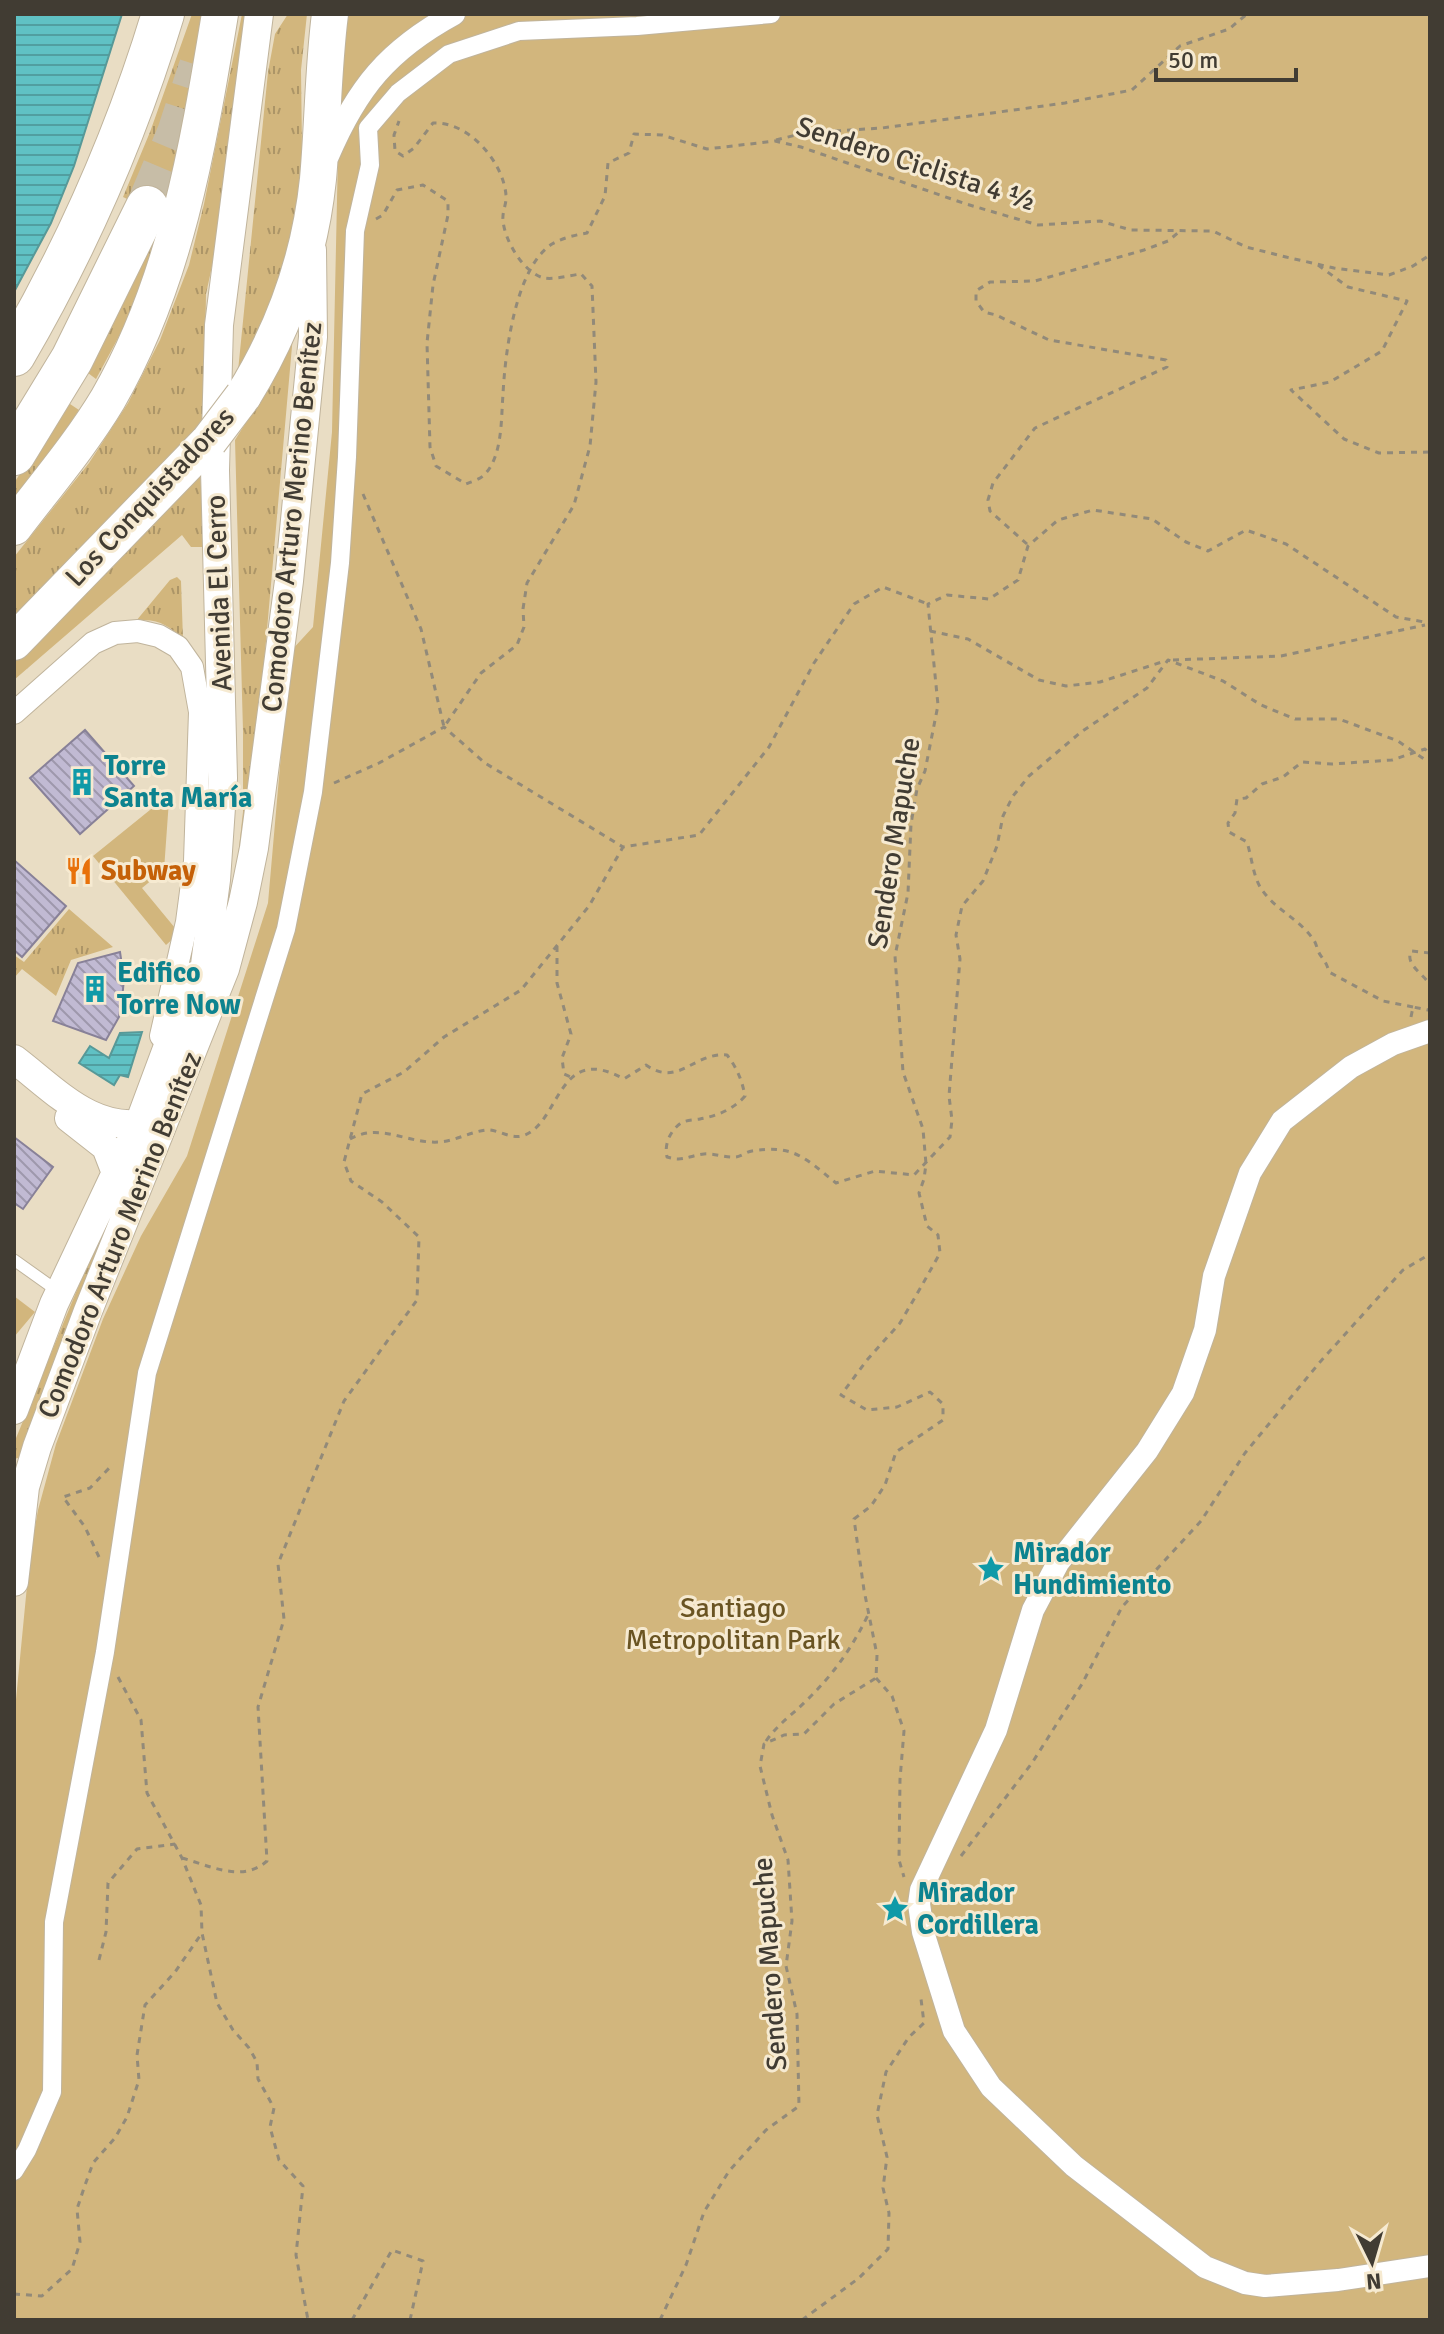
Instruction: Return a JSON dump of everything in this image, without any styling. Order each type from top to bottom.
[{"type":"highway","points":[[43,304],[133,14]]},
{"type":"highway","points":[[14,355],[75,242],[120,141],[163,14]]},
{"type":"highway","points":[[14,454],[72,359],[147,207]]},
{"type":"main road","points":[[14,527],[107,401],[149,315],[182,211],[220,14]]},
{"type":"main road","name":"Los Conquistadores","points":[[14,642],[209,441],[243,396],[280,329],[298,278],[318,179],[330,14]]},
{"type":"street","points":[[318,179],[355,99],[396,52],[454,14]]},
{"type":"street","points":[[14,2171],[27,2150],[52,2092],[54,1922],[105,1652],[147,1373],[286,929],[313,792],[340,563],[355,231],[370,165],[368,128],[398,93],[449,54],[519,31],[637,26],[771,14]]},
{"type":"street","name":"Avenida El Cerro","points":[[186,1066],[205,981],[224,766],[215,470],[218,336],[260,18]]},
{"type":"street","name":"Comodoro Arturo Merino Benítez","points":[[14,1582],[25,1487],[37,1447],[230,954],[254,848],[281,652],[307,405],[314,290],[310,225]]},
{"type":"street","name":"Avenida El Cerro","points":[[14,713],[93,643],[115,633],[138,631],[159,636],[178,647],[192,667],[200,712],[195,861],[187,922],[158,1052],[155,1083]]},
{"type":"street","name":"Avenida El Cerro","points":[[14,1410],[60,1292],[139,1124],[209,934]]},
{"type":"street","points":[[1430,1031],[1393,1044],[1351,1067],[1282,1121],[1250,1173],[1214,1276],[1205,1330],[1183,1393],[1147,1451],[1058,1563],[1033,1610],[996,1730],[921,1890],[919,1904],[923,1932],[954,2031],[991,2087],[1074,2166],[1205,2267],[1245,2283],[1265,2286],[1338,2280],[1430,2266]]},
{"type":"street","points":[[14,1059],[100,1121],[126,1126],[168,1113]]},
{"type":"street","points":[[14,1076],[106,1147],[116,1173]]},
{"type":"lane","points":[[14,1260],[60,1292]]},
{"type":"path","points":[[775,141],[804,133],[882,128],[1065,103],[1132,90],[1180,46],[1229,29],[1247,14]]},
{"type":"path","points":[[313,792],[379,763],[444,727],[481,673],[517,645],[524,627],[527,583],[574,505],[590,446],[596,382],[592,286],[581,274],[544,278],[531,270],[507,239],[503,219],[506,196],[499,169],[466,132],[446,122],[433,123],[414,148],[403,156],[395,151],[394,135],[399,121],[398,93]]},
{"type":"path","name":"Sendero Ciclista 4 ½","points":[[355,231],[383,215],[397,190],[423,185],[448,201],[427,343],[430,447],[436,466],[466,484],[483,476],[495,458],[503,416],[505,364],[513,321],[531,270],[538,257],[551,245],[587,233],[605,196],[608,163],[629,153],[634,134],[662,135],[707,149],[775,141],[1038,225],[1100,221],[1131,230],[1213,231],[1246,247],[1317,264],[1348,287],[1407,301],[1382,351],[1330,382],[1291,390],[1344,439],[1379,453],[1430,452]]},
{"type":"path","points":[[1028,546],[990,511],[988,500],[998,476],[1035,428],[1112,390],[1161,371],[1167,367],[1166,360],[1049,340],[984,312],[976,301],[976,291],[990,282],[1035,281],[1144,250],[1168,241],[1179,232]]},
{"type":"path","points":[[1317,264],[1389,275],[1413,266],[1430,255]]},
{"type":"path","points":[[347,457],[421,629],[444,727],[485,763],[623,847],[699,835],[769,747],[814,663],[854,604],[883,587],[928,604],[947,595],[989,599],[1018,580],[1028,546],[1058,520],[1093,510],[1152,519],[1186,542],[1208,551],[1246,530],[1286,544],[1396,617],[1430,623]]},
{"type":"path","name":"Sendero Mapuche","points":[[919,1904],[906,1883],[899,1860],[904,1731],[892,1696],[876,1678],[877,1655],[854,1519],[871,1506],[885,1485],[896,1452],[943,1420],[943,1404],[930,1392],[897,1407],[867,1410],[841,1395],[900,1323],[940,1253],[938,1235],[927,1226],[919,1193],[926,1164],[923,1129],[903,1072],[895,956],[908,893],[913,812],[938,705],[928,604]]},
{"type":"path","points":[[930,631],[968,639],[1039,680],[1066,686],[1100,682],[1168,660],[1281,656],[1430,623]]},
{"type":"path","points":[[1168,660],[1223,681],[1261,705],[1295,719],[1339,719],[1398,741],[1415,753],[1424,759],[1430,756],[1425,749],[1415,753],[1392,760],[1332,764],[1302,762],[1283,777],[1262,784],[1246,798],[1237,799],[1235,813],[1228,823],[1229,832],[1247,842],[1262,890],[1280,911],[1300,924],[1313,939],[1319,955],[1327,962],[1329,972],[1383,1001],[1413,1007]]},
{"type":"path","points":[[350,1139],[362,1132],[380,1131],[435,1143],[488,1130],[516,1137],[531,1133],[571,1077],[586,1069],[613,1073],[624,1079],[646,1065],[655,1071],[671,1074],[715,1054],[727,1055],[742,1080],[745,1096],[738,1105],[717,1114],[682,1122],[669,1136],[665,1148],[667,1157],[679,1161],[716,1153],[735,1157],[748,1151],[781,1148],[802,1156],[836,1183],[875,1171],[914,1175],[950,1137],[952,1120],[949,1096],[960,959],[956,935],[962,906],[983,881],[997,846],[1003,816],[1013,796],[1029,776],[1081,732],[1147,688],[1168,660]]},
{"type":"path","points":[[182,1858],[236,1873],[255,1871],[267,1861],[258,1707],[284,1619],[278,1564],[344,1401],[417,1300],[419,1237],[382,1202],[351,1181],[344,1162],[362,1094],[404,1072],[444,1037],[521,990],[589,906],[623,847]]},
{"type":"path","points":[[557,946],[557,983],[571,1034],[562,1058],[564,1074],[571,1077]]},
{"type":"path","points":[[1430,953],[1411,951],[1408,956],[1430,985]]},
{"type":"path","points":[[956,1864],[1032,1763],[1082,1684],[1122,1607],[1201,1521],[1245,1453],[1320,1362],[1403,1270],[1430,1254]]},
{"type":"path","points":[[99,1557],[85,1527],[63,1497],[90,1488],[116,1461],[139,1427]]},
{"type":"path","points":[[764,1744],[777,1725],[806,1701],[851,1650],[869,1614]]},
{"type":"path","points":[[105,1652],[141,1720],[147,1793],[182,1858],[201,1905],[202,1933],[217,2003],[257,2062],[258,2079],[274,2108],[270,2127],[279,2160],[303,2186],[296,2255],[308,2320]]},
{"type":"path","points":[[764,1744],[784,1735],[804,1734],[834,1704],[876,1678]]},
{"type":"path","name":"Sendero Mapuche","points":[[660,2320],[686,2265],[704,2212],[729,2171],[766,2130],[799,2106],[797,2014],[786,1966],[792,1921],[788,1860],[772,1815],[760,1766],[764,1744]]},
{"type":"path","points":[[99,1960],[106,1932],[108,1883],[137,1849],[175,1844]]},
{"type":"path","points":[[923,1932],[937,1925],[942,1917],[941,1904],[948,1882]]},
{"type":"path","points":[[14,2294],[42,2296],[72,2269],[80,2242],[77,2209],[84,2188],[93,2163],[115,2138],[127,2117],[139,2080],[137,2055],[145,2005],[175,1972],[202,1933]]},
{"type":"path","points":[[802,2320],[859,2278],[888,2249],[889,2213],[883,2188],[887,2157],[877,2115],[886,2072],[909,2037],[924,2023],[921,1998]]},
{"type":"path","points":[[352,2320],[392,2250],[423,2261],[410,2320]]},
{"type":"green space","points":[[192,14],[207,14],[184,131],[150,265],[131,314],[96,379],[84,370],[157,213],[123,197]]},
{"type":"green space","points":[[242,14],[250,14],[219,234],[206,294],[204,422],[14,624],[14,557],[89,463],[128,403],[160,340],[189,265]]},
{"type":"green space","points":[[288,14],[307,14],[301,70],[302,148],[298,231],[288,278],[237,381],[268,72],[275,34]]},
{"type":"green space","name":"Santiago Metropolitan Park","points":[[341,14],[1430,14],[1430,2320],[14,2320],[14,1720],[30,1555],[38,1510],[56,1444],[103,1319],[141,1236],[187,1156],[268,903],[290,652],[313,627],[332,432]]},
{"type":"green space","points":[[293,335],[251,811],[233,900],[243,812],[235,440]]},
{"type":"green space","points":[[67,402],[79,410],[14,500],[14,483]]},
{"type":"green space","points":[[200,473],[205,547],[191,547],[182,535],[14,680],[14,658]]},
{"type":"green space","points":[[177,577],[181,581],[183,639],[162,624],[136,621],[170,580]]},
{"type":"green space","points":[[166,797],[169,800],[164,870],[142,888],[175,928],[175,937],[166,945],[93,856]]},
{"type":"green space","points":[[69,909],[113,947],[71,960],[56,996],[22,969],[14,978],[14,955],[24,962]]},
{"type":"green space","points":[[142,1132],[22,1457],[14,1459],[14,1443]]},
{"type":"green space","points":[[14,1296],[35,1312],[14,1337]]},
{"type":"water","points":[[15,14],[122,14],[74,166],[51,223],[14,292]]},
{"type":"water","points":[[142,1032],[128,1077],[120,1075],[114,1085],[79,1063],[90,1046],[109,1058],[120,1033]]},
{"type":"building","name":"Torre Santa María","points":[[85,730],[134,786],[80,834],[30,778]]},
{"type":"building","points":[[14,860],[66,906],[22,957],[14,950]]},
{"type":"building","name":"Edifico Torre Now","points":[[120,952],[124,979],[122,999],[119,1017],[106,1040],[53,1021],[78,963]]},
{"type":"building","points":[[14,1137],[53,1167],[23,1209],[14,1203]]},
{"type":"tunnel","points":[[147,207],[178,133],[200,66]]},
{"type":"place","name":"Torre Santa María","points":[[82,782]]},
{"type":"place","name":"Subway","points":[[79,871]]},
{"type":"place","name":"Edifico Torre Now","points":[[95,989]]},
{"type":"place","name":"Mirador Hundimiento","points":[[991,1569]]},
{"type":"place","name":"Mirador Cordillera","points":[[895,1909]]}]
